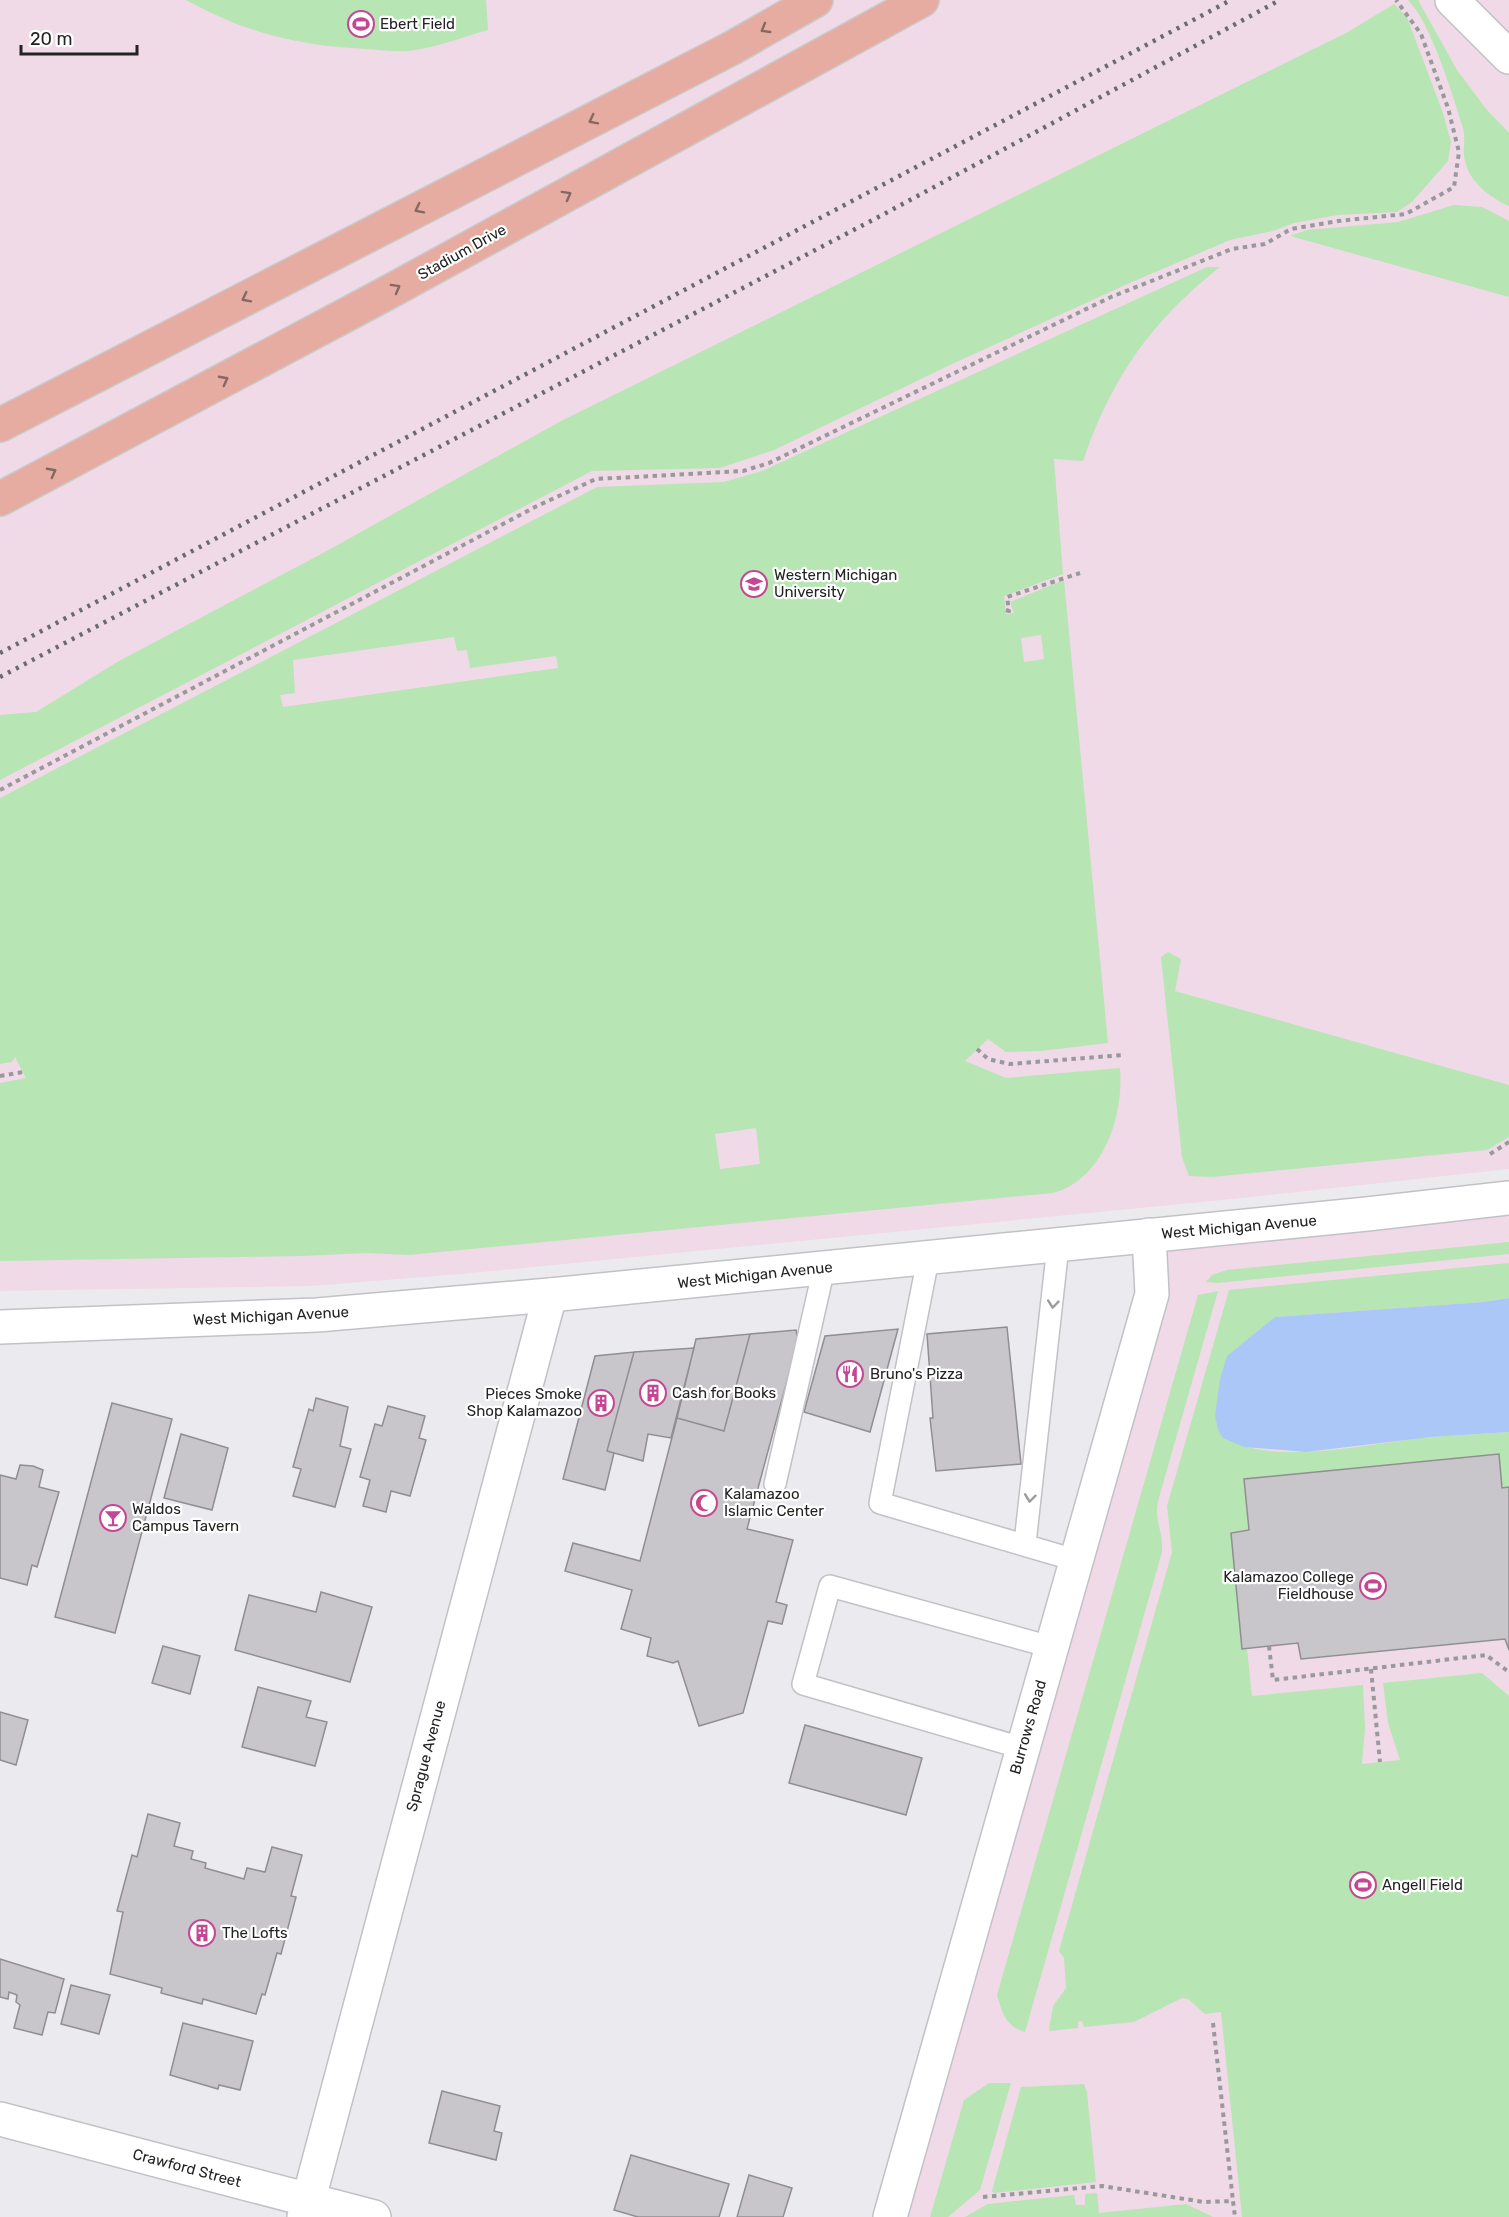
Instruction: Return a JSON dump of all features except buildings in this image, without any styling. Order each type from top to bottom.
[{"type":"main road","points":[[0,425],[732,48],[816,0]]},
{"type":"main road","name":"Stadium Drive","points":[[0,499],[387,293],[922,0]]},
{"type":"street","points":[[1452,0],[1509,57]]},
{"type":"street","name":"West Michigan Avenue","points":[[0,1327],[317,1315],[928,1259],[1509,1198]]},
{"type":"street","name":"Burrows Road","points":[[890,2217],[1152,1294],[1149,1235]]},
{"type":"street","name":"Sprague Avenue","points":[[306,2208],[550,1295]]},
{"type":"street","name":"Crawford Street","points":[[0,2119],[306,2208],[374,2217]]},
{"type":"lane","points":[[1025,1543],[1058,1246]]},
{"type":"lane","points":[[928,1259],[880,1503],[1025,1543],[1075,1560]]},
{"type":"lane","points":[[776,1484],[824,1268]]},
{"type":"lane","points":[[1022,1748],[803,1684],[830,1586],[1051,1647]]},
{"type":"path","points":[[0,790],[537,506],[596,479],[743,471],[769,463],[1111,297],[1232,249],[1265,244],[1291,230],[1338,221],[1406,214],[1454,187],[1459,152],[1448,108],[1421,34],[1396,0]]},
{"type":"path","points":[[1006,610],[1009,610],[1007,597],[1080,573]]},
{"type":"path","points":[[977,1049],[988,1059],[1010,1064],[1123,1055]]},
{"type":"path","points":[[0,1076],[23,1072]]},
{"type":"path","points":[[1490,1154],[1509,1142]]},
{"type":"path","points":[[1269,1646],[1273,1680],[1486,1655],[1509,1672]]},
{"type":"path","points":[[1371,1669],[1380,1762]]},
{"type":"path","points":[[1213,2023],[1235,2217]]},
{"type":"path","points":[[983,2197],[1102,2186],[1204,2202],[1233,2201]]},
{"type":"shaded area","name":"Western Michigan University","points":[[0,0],[1509,0],[1509,1169],[1223,1200],[461,1274],[312,1286],[0,1291]]},
{"type":"shaded area","points":[[1509,1196],[1509,2217],[890,2217],[1075,1560],[1149,1235]]},
{"type":"green space","name":"Ebert Field","points":[[186,0],[486,0],[488,30],[439,45],[408,51],[318,45],[251,29]]},
{"type":"green space","points":[[1408,0],[1418,0],[1457,70],[1487,110],[1509,133],[1509,206],[1495,199],[1482,188],[1467,169],[1464,157],[1463,128],[1447,80],[1425,25]]},
{"type":"green space","points":[[1394,4],[1407,17],[1443,113],[1451,142],[1448,161],[1412,202],[1397,212],[1338,215],[1294,223],[1273,231],[1230,240],[952,364],[774,450],[720,468],[592,471],[0,780],[0,715],[36,712],[119,661],[323,553],[561,421],[1346,33]]},
{"type":"green space","points":[[1454,205],[1482,207],[1509,221],[1509,297],[1290,236],[1307,230],[1398,222]]},
{"type":"green space","points":[[1207,267],[1220,267],[1173,309],[1136,354],[1107,404],[1083,461],[1054,459],[1063,574],[1004,596],[1006,614],[1014,613],[1010,602],[1064,580],[1108,1043],[1041,1051],[1006,1052],[988,1039],[965,1061],[1006,1078],[1120,1068],[1118,1105],[1114,1125],[1098,1160],[1086,1174],[1071,1186],[1053,1193],[409,1255],[366,1253],[0,1261],[0,1083],[26,1078],[15,1057],[12,1062],[0,1064],[0,798],[597,487],[724,482],[762,471]],"holes":[[[1041,635],[1044,659],[1024,662],[1021,638]],[[454,637],[457,651],[467,650],[470,668],[556,656],[558,668],[283,707],[280,695],[295,693],[293,660]],[[756,1128],[760,1164],[720,1169],[715,1134]]]},
{"type":"green space","points":[[1168,952],[1181,959],[1175,991],[1509,1085],[1509,1137],[1487,1150],[1212,1177],[1189,1176],[1182,1157],[1161,957]]},
{"type":"green space","points":[[1509,1242],[1509,1254],[1218,1283],[1206,1282],[1212,1275],[1227,1270]]},
{"type":"green space","points":[[1509,1263],[1509,1298],[1483,1302],[1275,1317],[1234,1442],[1255,1449],[1304,1452],[1431,1437],[1509,1432],[1509,1487],[1502,1488],[1499,1455],[1244,1480],[1249,1530],[1231,1533],[1243,1649],[1247,1649],[1252,1696],[1363,1685],[1365,1728],[1362,1764],[1400,1760],[1388,1723],[1383,1683],[1482,1673],[1509,1696],[1509,2217],[1242,2217],[1221,2012],[1205,2014],[1188,1999],[1182,1998],[1134,2022],[1084,2027],[1082,2021],[1078,2022],[1078,2028],[1050,2031],[1049,2029],[1053,2006],[1066,1988],[1064,1958],[1059,1951],[1172,1552],[1167,1506],[1229,1290]]},
{"type":"green space","points":[[1218,1291],[1158,1501],[1157,1515],[1162,1552],[1025,2032],[1009,2022],[1003,2013],[997,1995],[1198,1295]]},
{"type":"green space","points":[[989,2083],[1011,2083],[980,2190],[948,2217],[930,2217],[964,2100]]},
{"type":"green space","points":[[1084,2084],[1087,2092],[1096,2182],[994,2193],[992,2191],[1021,2087]]},
{"type":"green space","points":[[1097,2193],[1099,2213],[1186,2204],[1213,2217],[965,2217],[988,2204],[1074,2195],[1076,2205],[1085,2205],[1085,2194]]},
{"type":"water","points":[[1509,1298],[1509,1432],[1431,1437],[1306,1452],[1244,1447],[1223,1438],[1218,1430],[1215,1416],[1220,1379],[1227,1356],[1275,1317],[1483,1302]]},
{"type":"railway","points":[[0,653],[1231,0]]},
{"type":"railway","points":[[0,677],[886,213],[1280,0]]},
{"type":"place","name":"Ebert Field","points":[[361,24]]},
{"type":"place","name":"Western Michigan University","points":[[754,584]]},
{"type":"place","name":"Bruno's Pizza","points":[[850,1374]]},
{"type":"place","name":"Cash for Books","points":[[653,1393]]},
{"type":"place","name":"Pieces Smoke Shop Kalamazoo","points":[[601,1403]]},
{"type":"place","name":"Kalamazoo Islamic Center","points":[[704,1503]]},
{"type":"place","name":"Waldos Campus Tavern","points":[[113,1518]]},
{"type":"place","name":"Kalamazoo College Fieldhouse","points":[[1373,1586]]},
{"type":"place","name":"Angell Field","points":[[1363,1885]]},
{"type":"place","name":"The Lofts","points":[[202,1933]]}]
